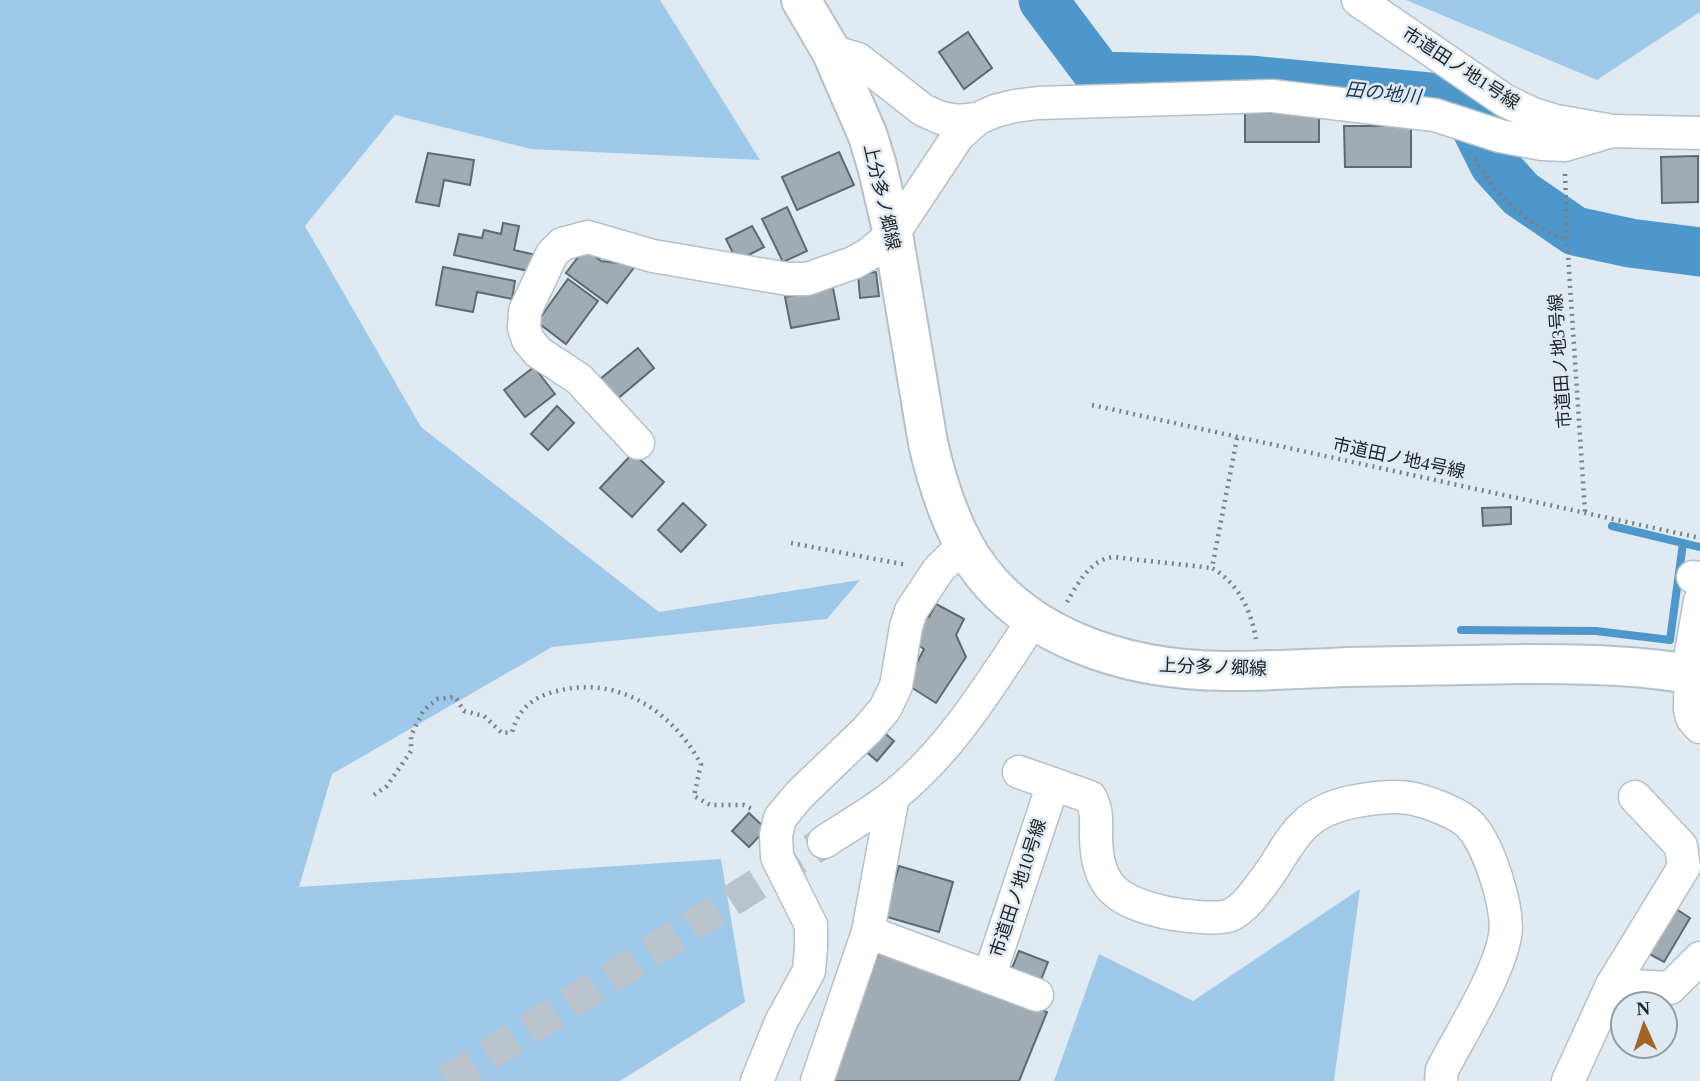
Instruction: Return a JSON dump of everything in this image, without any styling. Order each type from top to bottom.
[{"type":"main road","name":"上分多ノ郷線","points":[[801,0],[831,51],[868,136],[893,234],[928,443],[951,557],[999,590],[1034,619],[1070,640],[1106,654],[1135,661],[1187,669],[1225,671],[1574,664],[1696,675]]},
{"type":"street","name":"市道田ノ地1号線","points":[[1359,0],[1504,100],[1533,114],[1556,121],[1612,131]]},
{"type":"street","points":[[831,51],[858,60],[923,110],[941,118],[958,121],[977,119]]},
{"type":"street","points":[[638,443],[579,379],[538,352],[528,340],[524,328],[525,311],[544,267],[562,244],[588,237],[653,257],[788,279],[807,279],[853,263],[869,254],[893,234],[958,136],[977,119],[995,111],[1038,103],[1259,96],[1412,112],[1435,116],[1500,136],[1565,145],[1612,131],[1700,134]]},
{"type":"street","points":[[757,1081],[781,1022],[809,971],[811,925],[777,857],[776,835],[780,818],[800,794],[867,730],[885,709],[896,686],[911,611],[951,557]]},
{"type":"street","points":[[1698,585],[1691,648],[1696,675],[1690,709],[1692,719],[1700,727]]},
{"type":"street","points":[[824,842],[893,796],[926,765],[956,732],[1034,619]]},
{"type":"street","points":[[1019,772],[1090,797],[1096,808],[1098,867],[1106,884],[1127,900],[1163,912],[1196,916],[1229,916],[1249,901],[1270,874],[1287,843],[1305,822],[1332,806],[1370,798],[1408,798],[1441,808],[1471,825],[1492,861],[1504,910],[1505,936],[1490,980],[1442,1070],[1441,1081]]},
{"type":"street","name":"市道田ノ地10号線","points":[[868,932],[989,977],[1052,784]]},
{"type":"street","points":[[817,1081],[868,932],[893,796]]},
{"type":"street","points":[[1567,1081],[1612,985],[1684,867],[1681,846],[1635,797]]},
{"type":"street","points":[[1612,985],[1670,988],[1700,958]]},
{"type":"street","points":[[989,977],[1037,995]]},
{"type":"path","points":[[1459,124],[1476,161],[1503,200],[1544,231],[1567,240]]},
{"type":"path","name":"市道田ノ地3号線","points":[[1566,208],[1585,512]]},
{"type":"path","name":"市道田ノ地4号線","points":[[1092,405],[1700,538]]},
{"type":"path","points":[[1212,568],[1237,438]]},
{"type":"path","points":[[791,543],[878,561],[951,557]]},
{"type":"path","points":[[1074,590],[1093,565],[1103,558],[1212,568],[1226,576],[1238,592],[1254,624]]},
{"type":"path","points":[[374,795],[387,786],[411,751],[411,736],[423,712],[437,699],[455,697],[464,711],[484,716],[502,733],[512,732],[516,718],[526,705],[545,694],[586,686],[603,687],[635,700],[668,720],[691,744],[701,764],[694,796],[710,805],[744,805],[779,825]]},
{"type":"shaded area","points":[[0,0],[660,0],[760,160],[531,149],[395,115],[305,226],[421,427],[659,612],[860,580],[827,619],[552,647],[332,774],[299,887],[721,859],[745,1002],[620,1081],[0,1081]]},
{"type":"shaded area","points":[[1406,0],[1700,0],[1700,12],[1597,80]]},
{"type":"shaded area","points":[[1360,889],[1334,1081],[1054,1081],[1099,954],[1193,1001]]},
{"type":"building","points":[[968,32],[992,68],[964,89],[939,52]]},
{"type":"building","points":[[1319,112],[1319,142],[1245,142],[1245,113]]},
{"type":"building","points":[[1344,126],[1411,126],[1411,167],[1345,167]]},
{"type":"building","points":[[839,152],[854,185],[797,210],[782,177]]},
{"type":"building","points":[[428,153],[474,160],[470,185],[444,180],[439,206],[416,202]]},
{"type":"building","points":[[1698,156],[1698,202],[1662,203],[1661,157]]},
{"type":"building","points":[[787,207],[807,251],[783,262],[762,219]]},
{"type":"building","points":[[503,223],[519,226],[514,250],[536,255],[533,272],[454,255],[459,234],[482,238],[484,230],[501,234]]},
{"type":"building","points":[[752,226],[764,247],[737,261],[726,239]]},
{"type":"building","points":[[585,248],[601,261],[636,265],[607,303],[566,273]]},
{"type":"building","points":[[443,267],[515,281],[512,299],[477,292],[473,312],[436,305]]},
{"type":"building","points":[[876,272],[879,296],[860,298],[858,274]]},
{"type":"building","points":[[568,279],[598,301],[566,344],[537,322]]},
{"type":"building","points":[[833,288],[839,319],[791,328],[785,297]]},
{"type":"building","points":[[638,348],[654,368],[616,400],[599,380]]},
{"type":"building","points":[[534,367],[555,394],[525,417],[504,390]]},
{"type":"building","points":[[557,406],[574,423],[548,450],[531,434]]},
{"type":"building","points":[[633,453],[664,482],[632,517],[600,488]]},
{"type":"building","points":[[683,503],[706,525],[681,552],[658,530]]},
{"type":"building","points":[[1511,507],[1511,524],[1483,526],[1482,508]]},
{"type":"building","points":[[936,604],[964,619],[956,635],[966,657],[936,703],[906,684],[924,649],[910,640],[924,614],[929,617]]},
{"type":"building","points":[[880,729],[894,741],[877,761],[863,749]]},
{"type":"building","points":[[749,813],[766,829],[749,847],[732,831]]},
{"type":"building","points":[[899,866],[953,882],[939,932],[884,916]]},
{"type":"building","points":[[1670,905],[1690,918],[1664,962],[1644,951]]},
{"type":"building","points":[[882,945],[1047,1012],[1019,1081],[826,1081]]},
{"type":"building","points":[[1019,951],[1048,962],[1039,985],[1010,973]]},
{"type":"waterway","name":"田の地川","points":[[1043,0],[1100,76],[1250,80],[1429,97],[1469,114],[1494,164],[1521,194],[1575,231],[1630,243],[1700,252]]},
{"type":"waterway","points":[[1612,526],[1700,547]]},
{"type":"waterway","points":[[1461,630],[1596,631],[1670,640],[1683,543]]},
{"type":"tunnel","points":[[447,1081],[824,842]]}]
